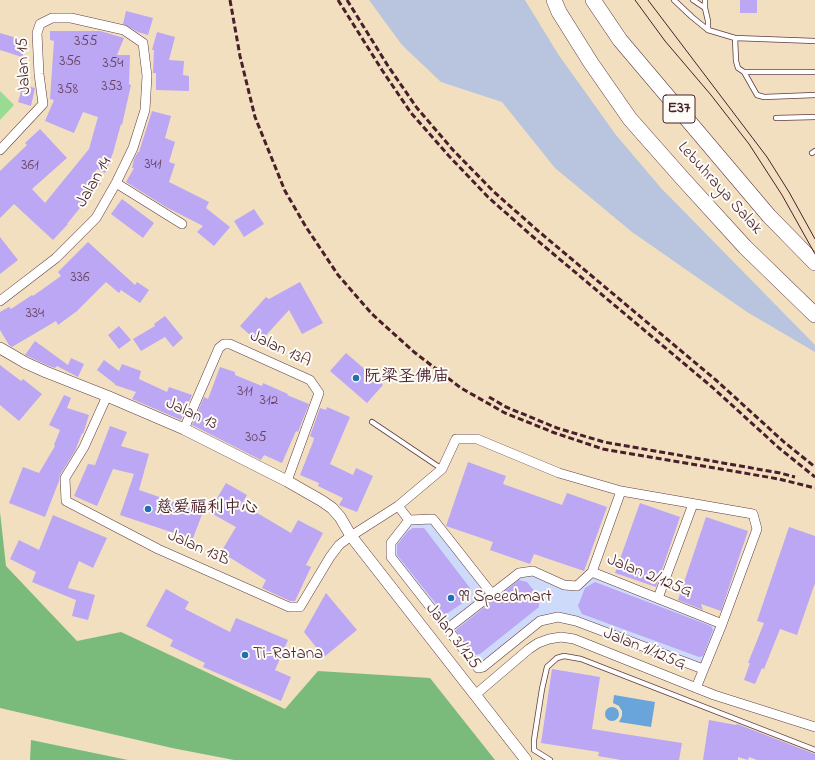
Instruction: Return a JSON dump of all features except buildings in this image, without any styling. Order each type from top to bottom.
[{"type":"highway","name":"Lebuhraya Salak","points":[[554,0],[559,12],[591,63],[630,119],[745,247],[815,315]]},
{"type":"highway","name":"Lebuhraya Salak","points":[[593,0],[620,40],[769,216],[815,262]]},
{"type":"street","name":"Jalan 15","points":[[0,150],[43,104],[39,74],[37,33],[40,24],[52,18],[71,18],[124,30],[143,43]]},
{"type":"street","name":"Jalan 14","points":[[0,301],[56,258],[96,218],[116,183],[133,148],[145,110],[147,76],[143,43]]},
{"type":"street","points":[[116,183],[182,224]]},
{"type":"street","name":"Jalan 13A","points":[[184,429],[219,348],[224,344],[230,344],[310,380],[319,393],[287,481]]},
{"type":"street","name":"Jalan 13","points":[[0,348],[26,363],[46,372],[184,429],[287,481],[332,508],[340,517],[351,536]]},
{"type":"street","name":"Jalan 13B","points":[[107,396],[84,447],[65,478],[66,501],[158,549],[290,607],[300,607],[330,557],[339,545],[351,536]]},
{"type":"street","points":[[351,536],[398,506],[442,469],[456,439],[477,439],[559,473],[622,491],[753,514],[757,529],[722,624],[696,688]]},
{"type":"street","points":[[592,572],[622,491]]},
{"type":"street","points":[[658,598],[693,504]]},
{"type":"street","points":[[398,506],[408,520]]},
{"type":"street","points":[[408,520],[433,519],[492,594]]},
{"type":"street","points":[[408,520],[391,543],[391,557],[478,668],[483,667],[540,621],[558,617],[576,621],[703,669]]},
{"type":"street","name":"Jalan 3/125","points":[[351,536],[526,760]]},
{"type":"street","name":"Jalan 2/125G","points":[[447,629],[519,573],[533,571],[564,585],[577,586],[592,572],[722,624]]},
{"type":"street","name":"Jalan 1/125G","points":[[475,695],[529,649],[549,639],[561,637],[574,639],[714,695],[815,727]]},
{"type":"lane","points":[[674,0],[708,30],[735,38],[815,41]]},
{"type":"lane","points":[[693,0],[704,8]]},
{"type":"lane","points":[[705,0],[704,8],[708,21],[708,30]]},
{"type":"lane","points":[[735,38],[736,61],[738,68],[744,72],[757,95],[764,97],[815,95]]},
{"type":"lane","points":[[744,72],[815,72]]},
{"type":"lane","points":[[776,118],[815,117]]},
{"type":"lane","points":[[372,422],[442,469]]},
{"type":"lane","points":[[550,760],[534,750],[534,740],[547,667],[557,658],[564,656],[581,659],[815,750]]},
{"type":"shaded area","points":[[369,0],[525,0],[558,54],[616,135],[661,188],[815,345],[815,352],[747,312],[632,232],[555,168],[502,102],[441,82],[402,45]]},
{"type":"shaded area","points":[[431,523],[490,598],[519,576],[533,575],[563,589],[592,576],[716,626],[701,664],[558,613],[480,665],[393,556],[393,544],[408,524]]},
{"type":"green space","points":[[0,91],[14,105],[0,120]]},
{"type":"green space","points":[[0,512],[6,566],[77,641],[121,632],[285,709],[318,671],[430,678],[495,760],[234,760],[172,748],[0,708]]},
{"type":"green space","points":[[31,740],[128,760],[30,760]]},
{"type":"water","points":[[614,695],[655,702],[651,727],[619,722],[622,716],[622,711],[619,706],[613,703]]},
{"type":"water","points":[[609,707],[615,707],[619,711],[619,717],[615,721],[609,721],[605,717],[605,711]]},
{"type":"tram line","points":[[635,0],[665,41],[711,95],[749,144],[782,195],[815,254]]},
{"type":"tram line","points":[[648,0],[767,157],[789,192],[815,239]]},
{"type":"railway","points":[[230,0],[240,56],[255,117],[285,191],[306,227],[338,275],[372,314],[414,352],[461,388],[505,413],[555,433],[603,449],[779,479],[815,488]]},
{"type":"railway","points":[[338,0],[411,113],[488,197],[532,236],[712,387],[779,448],[815,477]]},
{"type":"railway","points":[[347,0],[388,66],[417,108],[453,150],[493,191],[537,230],[717,381],[784,442],[815,467]]},
{"type":"railway","points":[[489,397],[506,407],[557,428],[604,442],[780,473],[795,477]]},
{"type":"place","name":"阮梁圣佛庙","points":[[356,378]]},
{"type":"place","name":"慈爱福利中心","points":[[148,509]]},
{"type":"place","name":"99 Speedmart","points":[[451,598]]},
{"type":"place","name":"Ti-Ratana","points":[[245,655]]}]
